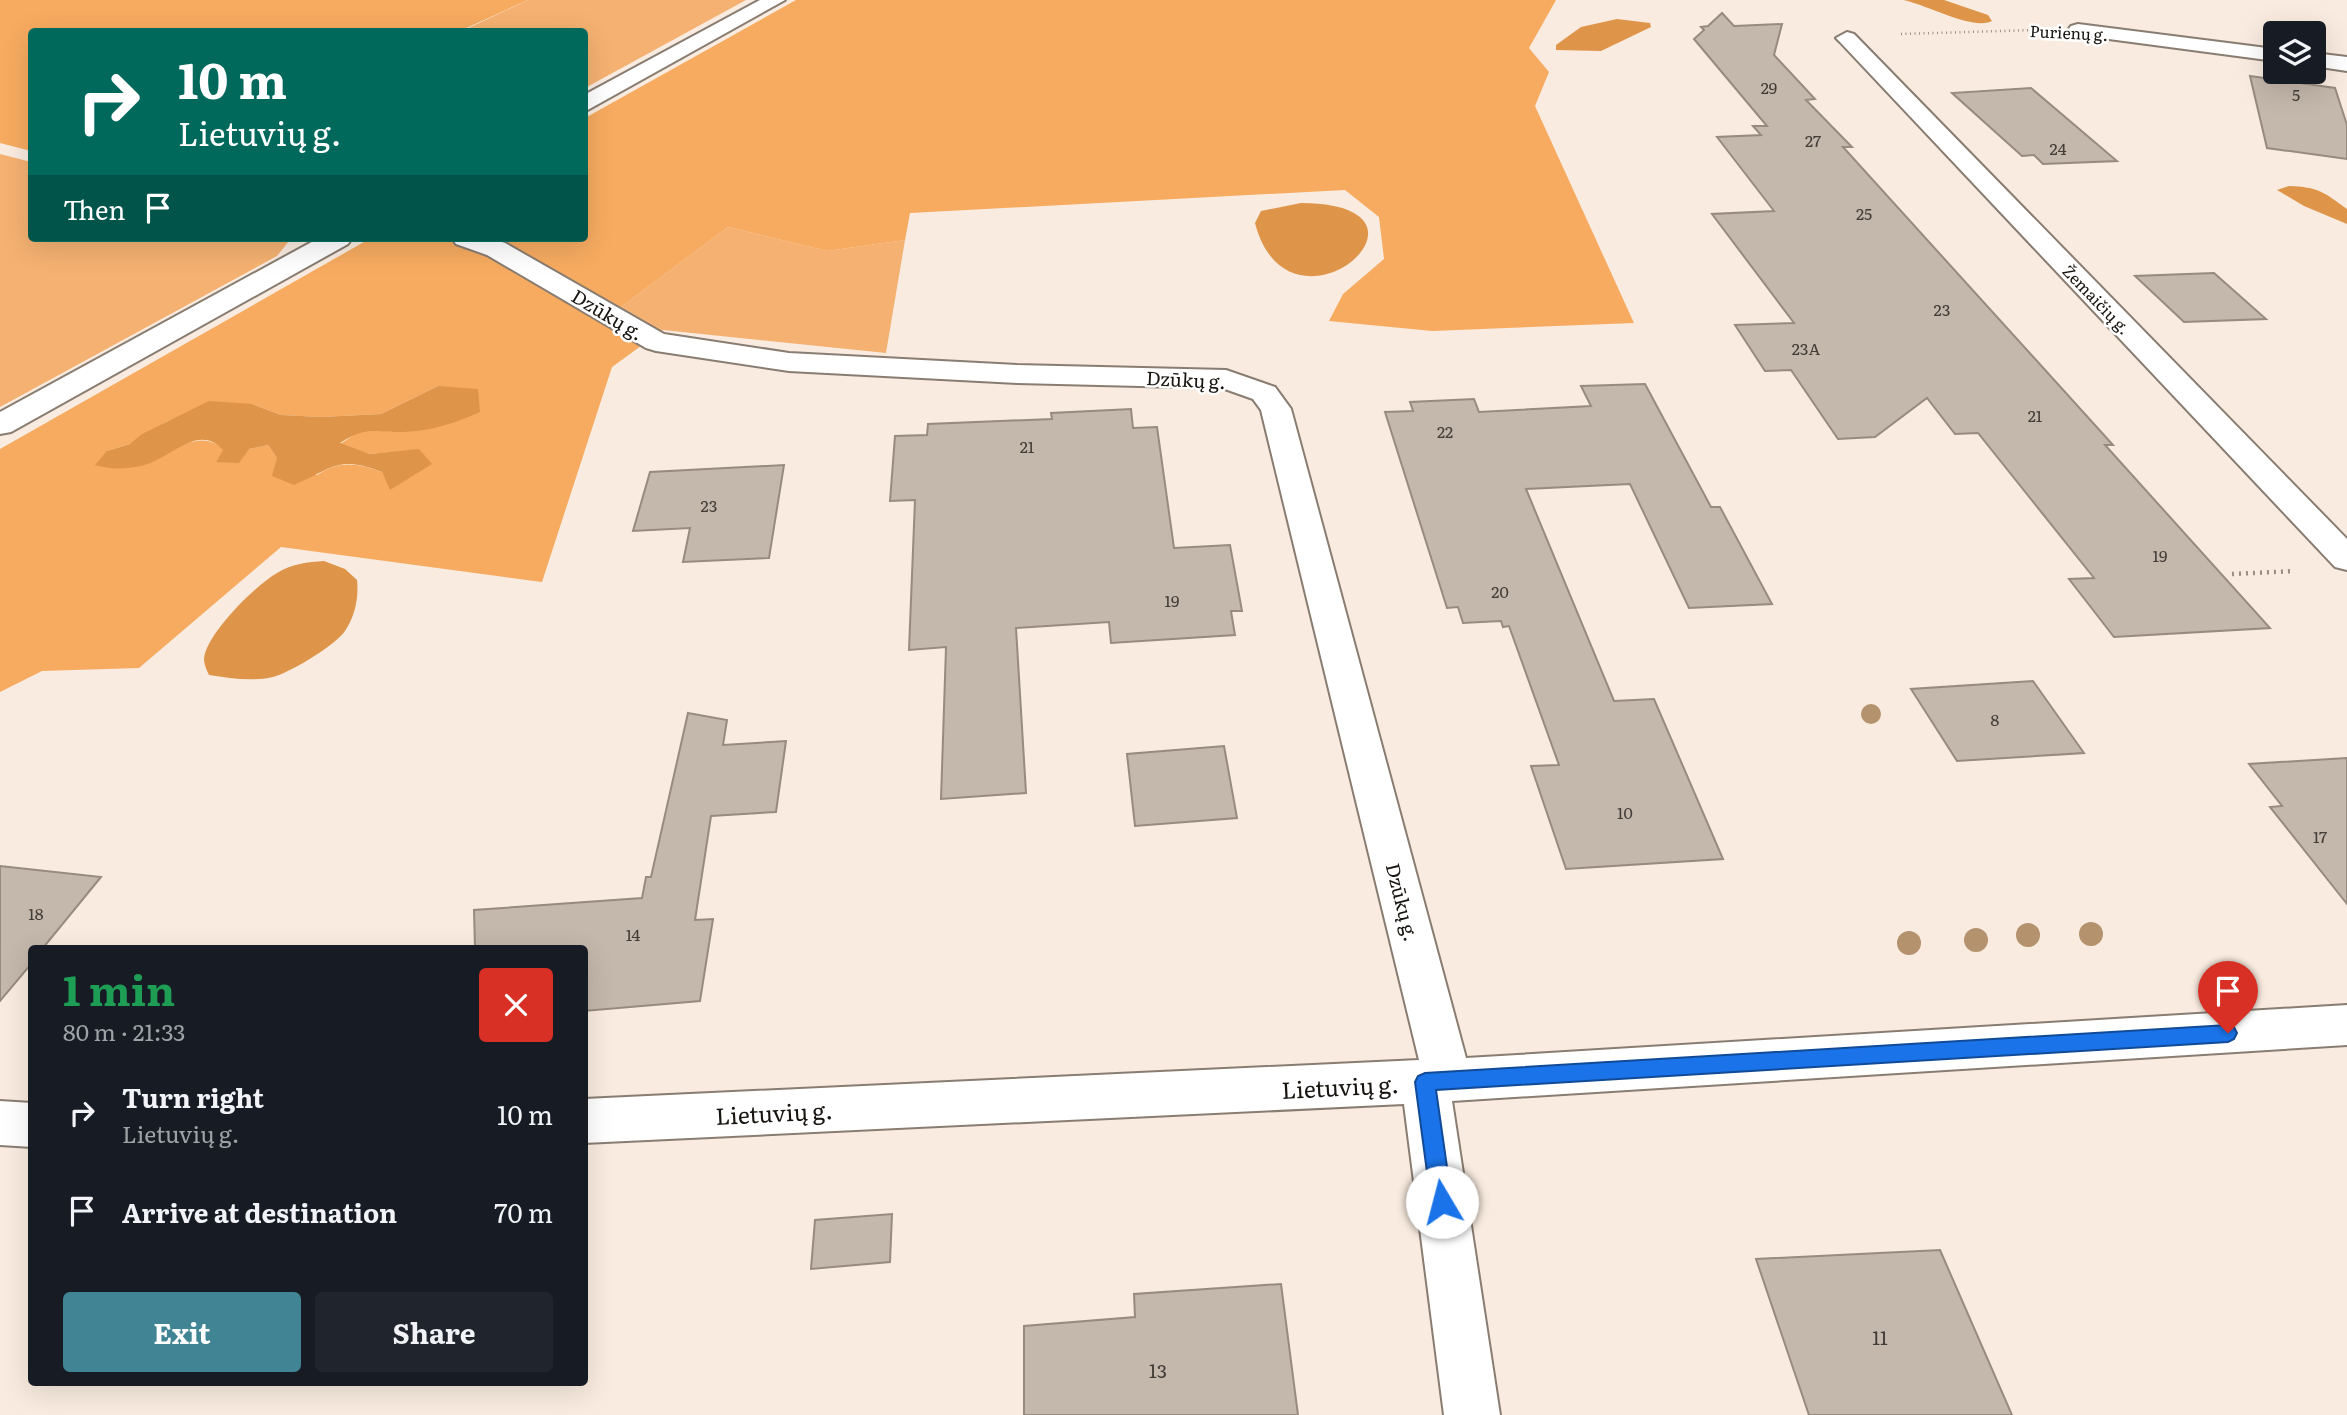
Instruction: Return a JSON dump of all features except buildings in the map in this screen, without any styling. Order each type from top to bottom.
[{"type":"street","points":[[588,103],[775,0]]},
{"type":"street","name":"Purienų g.","points":[[2078,30],[2263,53]]},
{"type":"street","name":"Žemaičių g.","points":[[1847,38],[2347,559]]},
{"type":"street","points":[[2326,61],[2347,64]]},
{"type":"street","points":[[0,425],[332,242]]},
{"type":"street","name":"Dzūkų g.","points":[[476,242],[496,249],[656,342],[789,362],[1017,374],[1226,379],[1264,393],[1276,409],[1436,1081],[1472,1415]]},
{"type":"street","name":"Lietuvių g.","points":[[588,1121],[1436,1081],[2347,1026]]},
{"type":"street","points":[[0,1123],[28,1125]]},
{"type":"path","name":"Purienų g.","points":[[1895,34],[2078,30]]},
{"type":"shaded area","points":[[0,0],[528,0],[467,28],[28,28],[28,150],[0,143]]},
{"type":"shaded area","points":[[528,0],[746,0],[588,86],[588,28],[468,28]]},
{"type":"shaded area","points":[[796,0],[1556,0],[1529,48],[1549,72],[1535,106],[1634,323],[1432,331],[1329,321],[1343,294],[1384,259],[1379,217],[1345,190],[910,213],[905,240],[827,251],[728,227],[621,307],[663,330],[612,367],[542,582],[281,547],[139,668],[42,671],[0,692],[0,449],[364,242],[588,242],[588,116]],"holes":[[[438,386],[405,432],[362,430],[340,444],[370,454],[418,450],[391,489],[382,472],[349,464],[333,467],[317,475],[277,458],[268,445],[249,449],[216,462],[224,450],[215,443],[195,441],[145,465],[107,451],[130,444],[168,421],[252,404],[281,415],[321,417],[381,414]]]},
{"type":"shaded area","points":[[1903,0],[1944,0],[1988,15],[1992,21],[1983,23],[1961,20]]},
{"type":"shaded area","points":[[1617,19],[1650,23],[1651,27],[1601,51],[1556,50],[1556,45],[1581,27]]},
{"type":"shaded area","points":[[0,154],[28,161],[28,242],[288,242],[277,256],[0,407]]},
{"type":"shaded area","points":[[2289,186],[2314,189],[2332,198],[2347,209],[2347,224],[2304,206],[2277,190]]},
{"type":"shaded area","points":[[1301,203],[1346,209],[1366,225],[1366,244],[1351,262],[1327,274],[1299,275],[1273,260],[1255,223],[1261,211]]},
{"type":"shaded area","points":[[728,227],[827,251],[905,240],[886,353],[663,330],[621,307]]},
{"type":"shaded area","points":[[438,386],[478,389],[480,412],[433,428],[404,432],[371,431],[340,443],[370,454],[419,449],[432,464],[390,490],[382,472],[355,464],[336,466],[294,485],[272,476],[277,458],[268,445],[249,449],[239,463],[216,462],[223,450],[204,440],[185,444],[145,465],[107,468],[95,465],[107,451],[130,444],[142,434],[209,401],[252,404],[281,415],[321,417],[381,414]]},
{"type":"shaded area","points":[[324,561],[345,569],[357,580],[354,613],[340,637],[312,658],[273,677],[249,679],[209,675],[204,661],[207,649],[222,624],[245,599],[282,570]]},
{"type":"route","points":[[1442,1202],[1425,1082],[2228,1033]]}]
